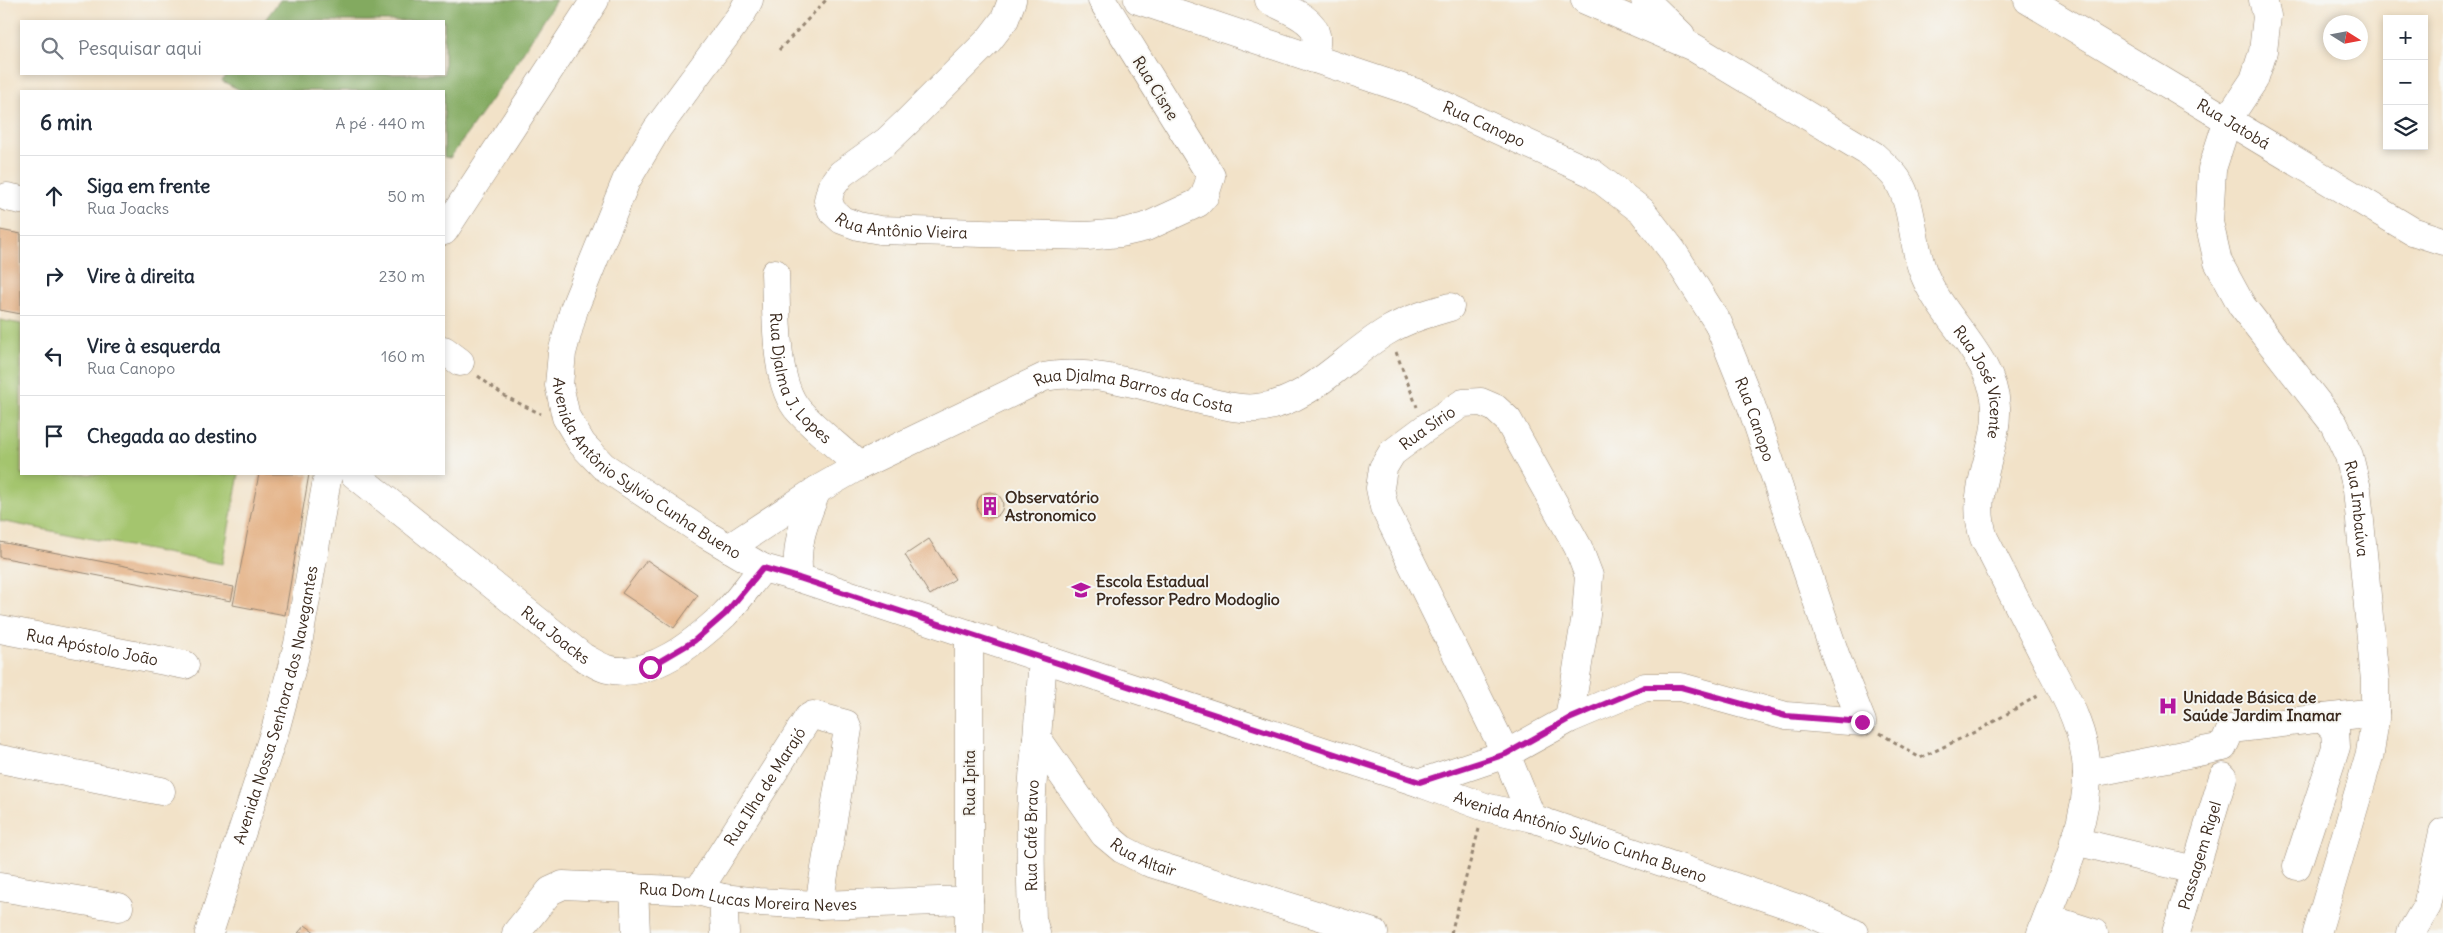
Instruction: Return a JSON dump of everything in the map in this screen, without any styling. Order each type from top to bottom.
[{"type":"street","points":[[445,229],[595,0]]},
{"type":"street","name":"Avenida Antônio Sylvio Cunha Bueno","points":[[749,0],[741,15],[657,129],[626,181],[574,308],[562,352],[559,385],[566,417],[582,444],[603,466],[763,568],[799,578],[1420,782],[1485,807],[1532,818],[1806,911],[1848,932]]},
{"type":"street","name":"Rua Antônio Vieira","points":[[1012,0],[1005,19],[989,40],[886,141],[841,174],[831,188],[828,200],[832,210],[842,220],[858,226],[880,230],[1087,236],[1120,233],[1146,227],[1198,203],[1205,195],[1210,176]]},
{"type":"street","name":"Rua Cisne","points":[[1102,0],[1210,176]]},
{"type":"street","name":"Rua Canopo","points":[[1138,0],[1417,92],[1592,173],[1642,211],[1672,250],[1718,323],[1751,405],[1836,657],[1862,722]]},
{"type":"street","points":[[1269,0],[1305,20],[1313,27],[1316,36],[1314,59]]},
{"type":"street","points":[[1585,0],[1693,47]]},
{"type":"street","points":[[1645,0],[1693,47]]},
{"type":"street","name":"Rua Jatobá","points":[[2028,0],[2412,231],[2443,241]]},
{"type":"street","name":"Rua Imbaúva","points":[[2263,0],[2267,16],[2263,52],[2254,80],[2228,119],[2212,170],[2209,222],[2218,262],[2242,306],[2334,424],[2350,456],[2358,499],[2375,681],[2375,712],[2370,753],[2317,933]]},
{"type":"street","name":"Rua José Vicente","points":[[1693,47],[1873,155],[1897,178],[1908,203],[1924,274],[1955,326],[1983,366],[1993,386],[1996,408],[1994,428],[1983,472],[1979,522],[1984,538],[2071,706],[2083,740],[2087,774],[2084,809],[2044,926]]},
{"type":"street","name":"Rua Djalma J. Lopes","points":[[775,273],[781,360],[787,390],[798,410],[860,466]]},
{"type":"street","name":"Rua Djalma Barros da Costa","points":[[729,548],[817,490],[860,466],[1044,377],[1064,373],[1089,375],[1229,406],[1256,408],[1284,402],[1308,389],[1388,330],[1415,318],[1450,307]]},
{"type":"street","name":"Rua Sírio","points":[[1532,818],[1506,754],[1384,507],[1380,488],[1383,468],[1392,453],[1463,403],[1481,402],[1496,408],[1508,420],[1578,547],[1589,576],[1586,615],[1569,719]]},
{"type":"street","name":"Avenida Nossa Senhora dos Navegantes","points":[[209,933],[276,726],[298,644],[328,475]]},
{"type":"street","name":"Rua Joacks","points":[[355,475],[583,657],[607,669],[626,670],[650,667],[694,641],[725,614],[763,568]]},
{"type":"street","points":[[799,578],[796,560],[799,537],[817,490]]},
{"type":"street","name":"Rua Apóstolo João","points":[[0,629],[185,665]]},
{"type":"street","name":"Rua Ipita","points":[[969,634],[969,933]]},
{"type":"street","points":[[1037,738],[1043,658]]},
{"type":"street","points":[[1420,782],[1506,754],[1569,719],[1645,687],[1681,687],[1786,716],[1862,722]]},
{"type":"street","points":[[2087,774],[2223,747],[2231,729],[2375,712]]},
{"type":"street","name":"Rua Ilha de Marajó","points":[[710,895],[808,718],[813,715],[846,724],[848,730],[819,904]]},
{"type":"street","points":[[2297,866],[2336,747],[2335,730],[2322,718]]},
{"type":"street","name":"Rua Café Bravo","points":[[1036,933],[1032,918],[1029,827],[1031,783],[1037,738]]},
{"type":"street","name":"Rua Altair","points":[[1037,738],[1104,834],[1122,849],[1147,862],[1374,933]]},
{"type":"street","points":[[0,759],[160,791]]},
{"type":"street","name":"Passagem Rigel","points":[[2176,933],[2223,777]]},
{"type":"street","points":[[2411,933],[2427,906],[2443,832]]},
{"type":"street","points":[[2074,841],[2195,870]]},
{"type":"street","name":"Rua Dom Lucas Moreira Neves","points":[[516,933],[535,921],[550,891],[563,885],[634,888],[710,895],[758,902],[819,904],[969,900]]},
{"type":"street","points":[[0,888],[119,908]]},
{"type":"street","points":[[634,888],[636,933]]},
{"type":"street","points":[[710,895],[725,933]]},
{"type":"street","points":[[2044,926],[2094,933]]},
{"type":"path","points":[[779,50],[826,0]]},
{"type":"path","points":[[1388,330],[1424,429]]},
{"type":"path","points":[[452,356],[504,396],[546,417],[566,417]]},
{"type":"path","points":[[1862,722],[1920,758],[1981,729],[2059,684]]},
{"type":"path","points":[[1452,933],[1485,807]]},
{"type":"green space","points":[[280,0],[556,0],[510,73],[450,158],[445,157],[445,90],[240,90],[222,81],[226,75],[445,75],[445,20],[265,20]]},
{"type":"green space","points":[[0,320],[20,324],[20,475],[239,475],[222,564],[0,521]]},
{"type":"building","points":[[0,230],[20,234],[20,314],[0,310]]},
{"type":"building","points":[[259,475],[309,475],[285,615],[233,605]]},
{"type":"building","name":"Observatório Astronomico","points":[[990,492],[999,496],[1003,505],[999,514],[990,518],[981,514],[977,505],[981,496]]},
{"type":"building","points":[[929,539],[955,579],[930,595],[905,555]]},
{"type":"building","points":[[0,542],[234,587],[231,601],[0,557]]},
{"type":"building","points":[[647,560],[698,595],[674,628],[622,593]]},
{"type":"building","points":[[305,925],[316,933],[298,933]]},
{"type":"place","name":"Observatório Astronomico","points":[[990,506]]},
{"type":"place","name":"Escola Estadual Professor Pedro Modoglio","points":[[1081,590]]},
{"type":"place","name":"Unidade Básica de Saúde Jardim Inamar","points":[[2168,706]]},
{"type":"route","points":[[650,667],[694,641],[725,614],[763,568],[799,578],[1420,782],[1506,754],[1569,719],[1615,698],[1645,687],[1681,687],[1786,716],[1804,719],[1862,722]]}]
